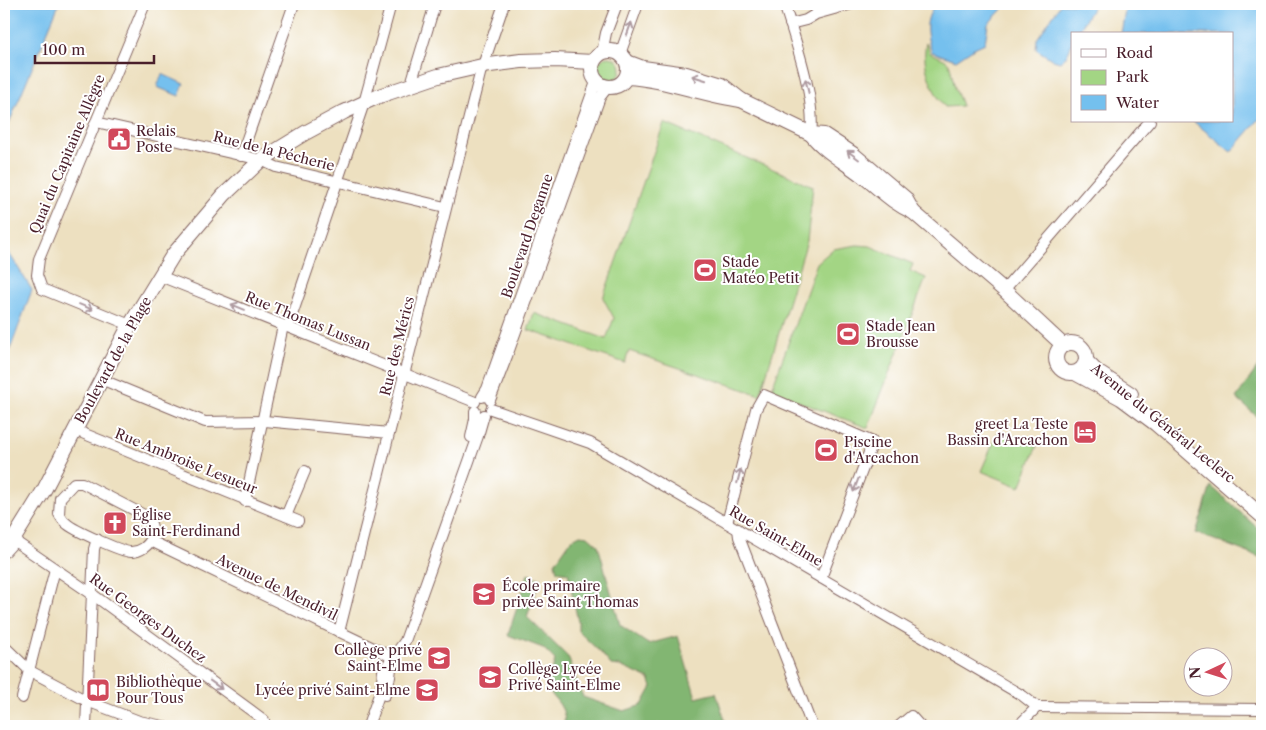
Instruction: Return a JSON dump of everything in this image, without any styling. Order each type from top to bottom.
[{"type":"main road","points":[[741,100],[718,97],[684,86],[642,77],[627,77],[617,86],[601,85],[592,72],[597,57],[608,51],[643,68],[686,74],[722,85],[741,100],[811,134],[819,144],[868,180],[886,197],[912,212],[1004,290],[1063,345]]},
{"type":"main road","name":"Boulevard de la Plage","points":[[4,550],[14,540],[44,490],[130,325],[173,255],[224,195],[261,160],[305,133],[364,103],[411,84],[482,66],[521,61],[597,57]]},
{"type":"main road","points":[[624,58],[628,67],[627,77]]},
{"type":"main road","points":[[1068,343],[1078,344],[1085,352],[1086,361],[1082,369],[1075,373],[1064,372],[1058,366],[1056,356],[1063,345],[1068,343]]},
{"type":"main road","name":"Avenue du Général Leclerc","points":[[1086,361],[1097,372],[1129,392],[1178,431],[1262,503]]},
{"type":"main road","name":"Avenue du Général Leclerc","points":[[1075,373],[1121,398],[1156,424],[1262,516]]},
{"type":"street","name":"Quai du Capitaine Allègre","points":[[130,325],[42,289],[37,275],[39,259],[145,4]]},
{"type":"street","points":[[241,156],[294,4]]},
{"type":"street","points":[[245,501],[285,326],[338,181],[364,103],[391,4]]},
{"type":"street","points":[[411,84],[436,4]]},
{"type":"street","name":"Rue des Mérics","points":[[338,632],[482,66],[504,4]]},
{"type":"street","points":[[597,57],[617,4]]},
{"type":"street","points":[[624,58],[638,4]]},
{"type":"street","points":[[784,4],[807,87],[813,120],[811,134]]},
{"type":"street","points":[[790,24],[806,20],[816,14],[852,4]]},
{"type":"street","name":"Boulevard Deganne","points":[[368,726],[381,689],[383,671],[405,641],[475,444],[487,390],[601,85]]},
{"type":"street","name":"Rue de la Pécherie","points":[[96,122],[261,160],[276,166],[445,208]]},
{"type":"street","points":[[1004,290],[1149,122]]},
{"type":"street","name":"Rue Thomas Lussan","points":[[160,276],[483,406]]},
{"type":"street","points":[[102,380],[205,422],[262,422],[389,432]]},
{"type":"street","points":[[728,523],[756,409],[764,395],[873,442],[821,578]]},
{"type":"street","name":"Rue Saint-Elme","points":[[483,406],[590,443],[1023,696],[1037,707]]},
{"type":"street","name":"Rue Ambroise Lesueur","points":[[75,430],[245,501],[298,521]]},
{"type":"street","points":[[286,516],[305,471]]},
{"type":"street","points":[[74,483],[82,483],[146,516],[152,525],[153,534],[151,541],[140,550],[127,552],[97,539],[66,524],[58,514],[60,498],[74,483]]},
{"type":"street","points":[[44,490],[60,498]]},
{"type":"street","points":[[738,529],[739,537],[812,726]]},
{"type":"street","points":[[86,726],[94,549],[97,539]]},
{"type":"street","name":"Rue Georges Duchez","points":[[14,540],[92,594],[263,723]]},
{"type":"street","name":"Avenue de Mendivil","points":[[151,541],[392,658]]},
{"type":"street","points":[[22,698],[55,569]]},
{"type":"street","points":[[4,646],[30,671],[86,701],[139,721],[162,726]]},
{"type":"street","name":"Boulevard Deganne","points":[[374,726],[388,683],[392,658]]},
{"type":"street","points":[[1018,726],[1037,707],[1262,709]]},
{"type":"street","points":[[899,726],[911,716],[920,726]]},
{"type":"green space","points":[[926,43],[930,53],[949,63],[962,106],[945,107],[940,101],[926,68]]},
{"type":"green space","points":[[609,57],[617,61],[621,69],[617,77],[609,81],[601,77],[597,69],[601,61]]},
{"type":"green space","name":"Stade Matéo Petit","points":[[664,123],[813,186],[807,241],[760,395],[629,351],[625,363],[528,330],[534,313],[606,339],[614,318],[603,298]]},
{"type":"green space","name":"Stade Jean Brousse","points":[[857,245],[870,246],[913,264],[910,271],[926,278],[868,428],[771,391],[817,263],[833,249]]},
{"type":"green space","points":[[1262,361],[1262,421],[1236,398]]},
{"type":"green space","points":[[999,430],[1037,446],[1020,487],[981,471]]},
{"type":"green space","points":[[1211,486],[1262,532],[1262,558],[1196,533]]},
{"type":"green space","points":[[580,535],[588,536],[598,545],[620,625],[648,644],[678,636],[696,698],[716,693],[727,726],[563,726],[563,710],[547,689],[555,660],[543,648],[508,635],[528,574],[540,579],[527,617],[568,657],[583,697],[624,711],[642,705],[652,687],[649,679],[620,666],[611,665],[578,631],[578,622],[568,573],[557,571],[555,563],[571,540]]},
{"type":"water","points":[[4,4],[59,4],[4,135]]},
{"type":"water","points":[[935,4],[1007,4],[988,24],[985,43],[956,60],[932,52],[928,40],[927,27]]},
{"type":"water","points":[[1061,4],[1095,4],[1080,32],[1071,32],[1070,50],[1060,62],[1053,60],[1036,49],[1037,39]]},
{"type":"water","points":[[1126,4],[1262,4],[1262,116],[1231,152],[1194,122],[1234,122],[1234,32],[1121,32]]},
{"type":"water","points":[[162,74],[184,84],[179,96],[157,87]]},
{"type":"water","points":[[4,245],[32,290],[4,366]]},
{"type":"place","name":"Relais Poste","points":[[119,139]]},
{"type":"place","name":"Stade Matéo Petit","points":[[705,270]]},
{"type":"place","name":"Stade Jean Brousse","points":[[848,334]]},
{"type":"place","name":"greet La Teste Bassin d'Arcachon","points":[[1085,432]]},
{"type":"place","name":"Piscine d'Arcachon","points":[[826,450]]},
{"type":"place","name":"Église Saint-Ferdinand","points":[[115,523]]},
{"type":"place","name":"École primaire privée Saint Thomas","points":[[484,594]]},
{"type":"place","name":"Collège privé Saint-Elme","points":[[439,658]]},
{"type":"place","name":"Collège Lycée Privé Saint-Elme","points":[[490,677]]},
{"type":"place","name":"Bibliothèque Pour Tous","points":[[98,690]]},
{"type":"place","name":"Lycée privé Saint-Elme","points":[[427,690]]}]
